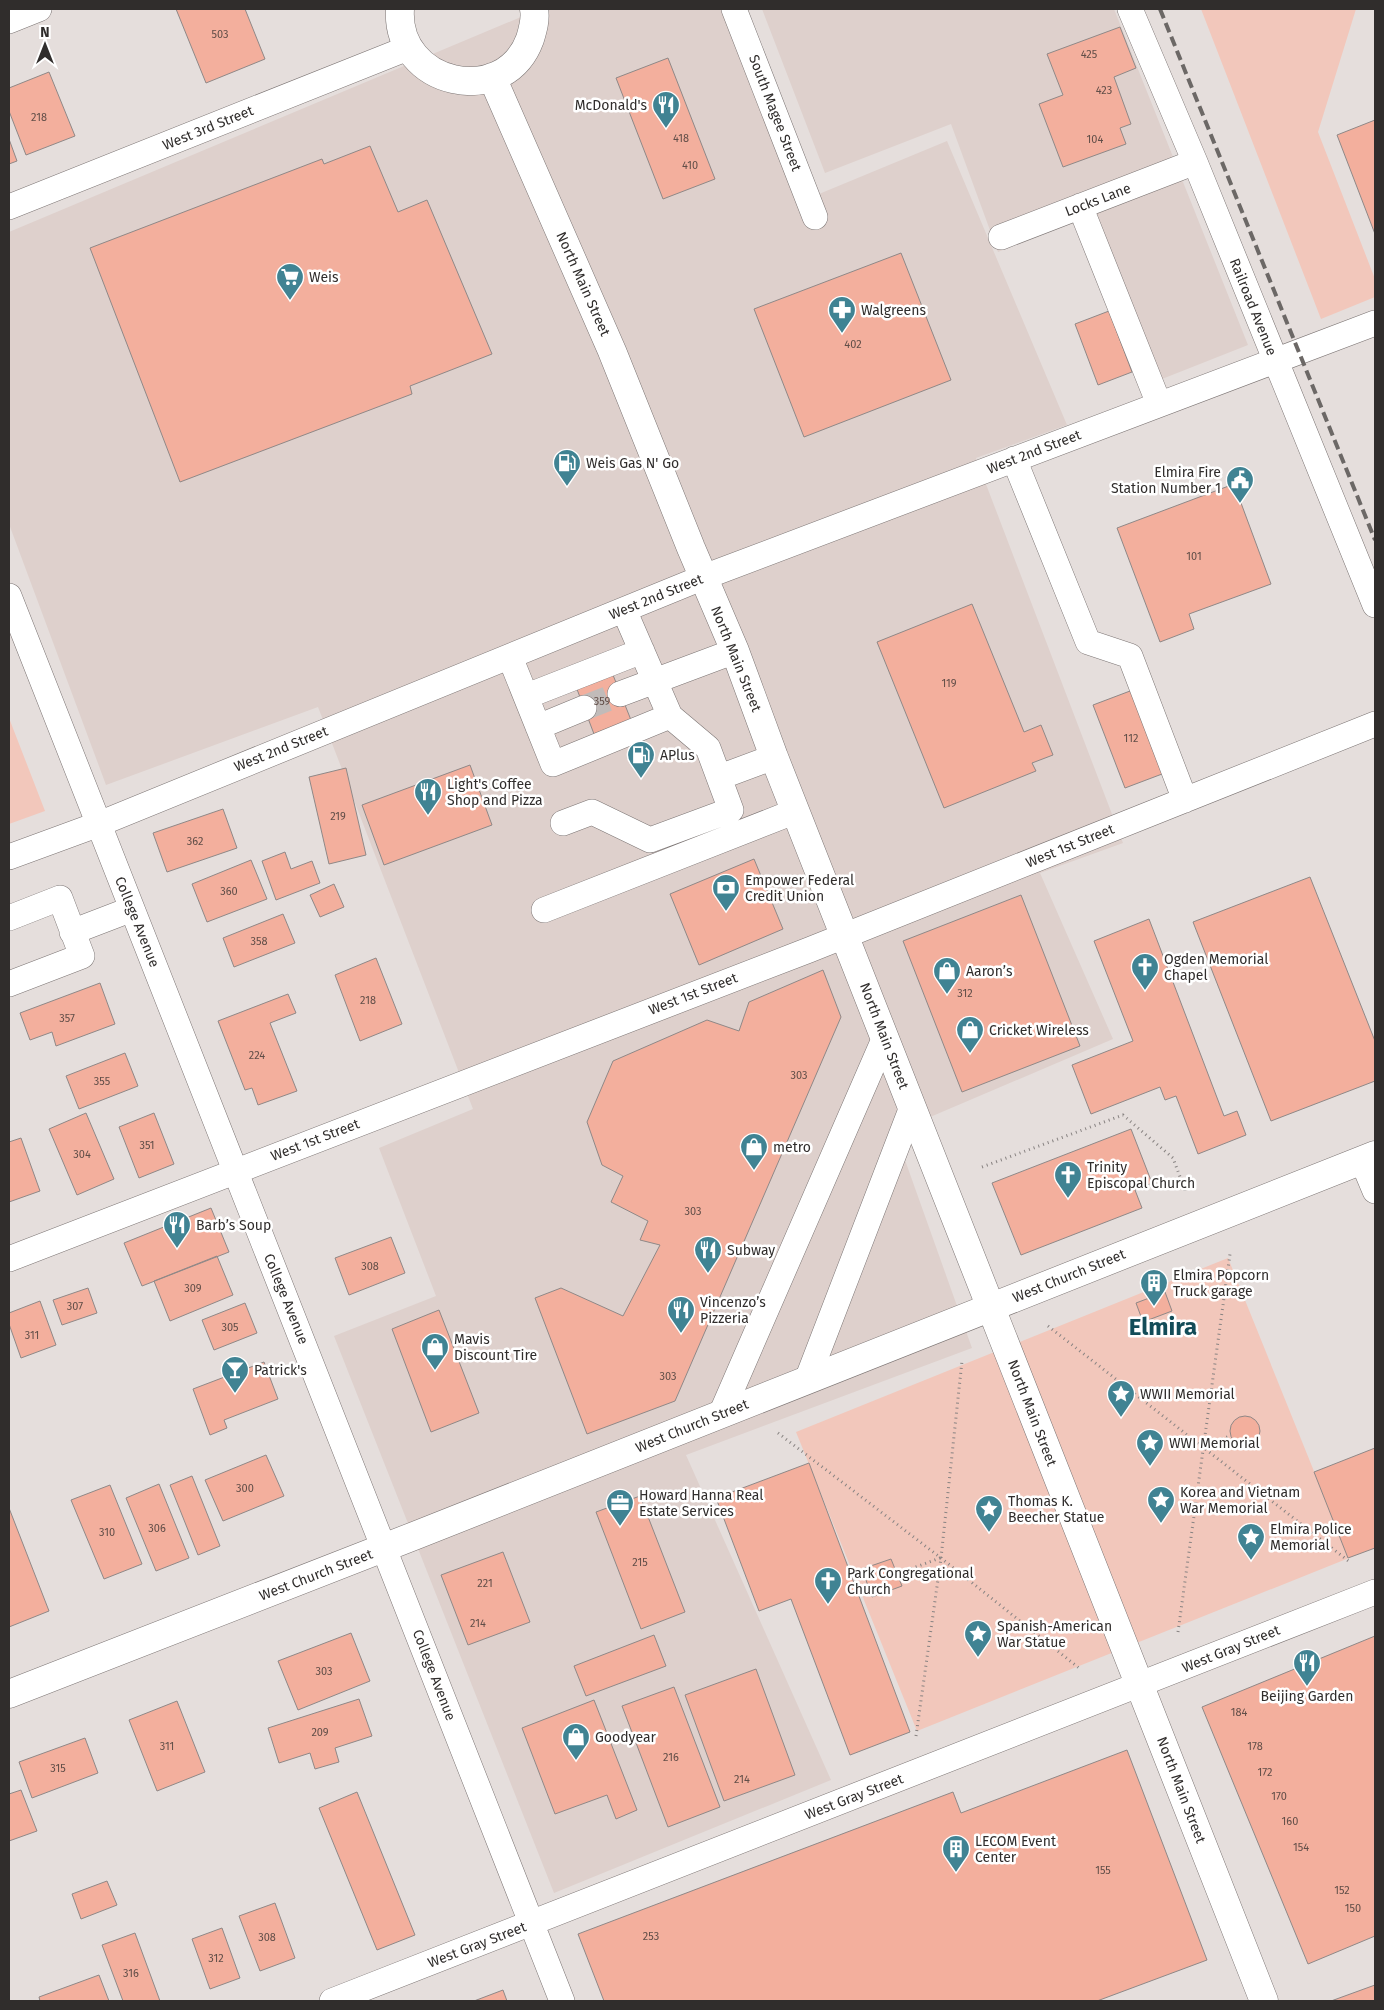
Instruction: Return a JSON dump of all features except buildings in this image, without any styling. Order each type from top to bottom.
[{"type":"main road","points":[[400,9],[402,33],[408,48],[418,61],[430,71],[445,78],[461,81],[477,81],[492,76],[507,69],[519,58],[528,44],[533,29],[534,9]]},
{"type":"main road","name":"North Main Street","points":[[492,76],[612,351],[735,651],[774,757],[1264,2001]]},
{"type":"main road","name":"West Church Street","points":[[9,1694],[384,1548],[1369,1158]]},
{"type":"street","points":[[9,21],[40,9]]},
{"type":"street","name":"South Magee Street","points":[[734,9],[815,217]]},
{"type":"street","name":"Railroad Avenue","points":[[1130,9],[1195,162],[1375,605]]},
{"type":"street","name":"West 3rd Street","points":[[9,207],[408,48]]},
{"type":"street","name":"Locks Lane","points":[[1001,237],[1195,162]]},
{"type":"street","points":[[1080,206],[1159,404]]},
{"type":"street","name":"West 2nd Street","points":[[9,857],[98,824],[704,577],[1375,323]]},
{"type":"street","points":[[1014,459],[1088,642],[1130,656],[1185,800]]},
{"type":"street","name":"College Avenue","points":[[9,596],[562,2001]]},
{"type":"street","points":[[563,823],[592,812],[650,840],[732,810],[708,748],[670,716],[624,610]]},
{"type":"street","points":[[527,696],[642,651]]},
{"type":"street","points":[[620,694],[735,651]]},
{"type":"street","points":[[510,656],[553,764],[670,716]]},
{"type":"street","points":[[538,727],[584,708]]},
{"type":"street","name":"West 1st Street","points":[[9,1259],[845,936],[1375,724]]},
{"type":"street","points":[[720,777],[774,757]]},
{"type":"street","points":[[544,910],[796,810]]},
{"type":"street","points":[[9,918],[60,898],[82,956],[9,984]]},
{"type":"street","points":[[72,932],[132,909]]},
{"type":"street","points":[[721,1414],[885,1037]]},
{"type":"street","points":[[807,1380],[912,1107]]},
{"type":"street","points":[[1369,1158],[1375,1191]]},
{"type":"street","name":"West Gray Street","points":[[332,2001],[1375,1592]]},
{"type":"path","points":[[982,1167],[1124,1115],[1173,1158],[1186,1193]]},
{"type":"path","points":[[1178,1632],[1202,1446],[1230,1254]]},
{"type":"path","points":[[1048,1326],[1351,1563]]},
{"type":"path","points":[[916,1736],[941,1558],[962,1361]]},
{"type":"path","points":[[778,1433],[941,1558],[1079,1668]]},
{"type":"path","points":[[1202,1446],[1230,1436]]},
{"type":"path","points":[[897,1574],[941,1558]]},
{"type":"shaded area","points":[[540,9],[737,9],[819,194],[947,141],[1067,425],[976,458],[1123,843],[1040,873],[1113,1039],[895,1132],[972,1348],[686,1455],[831,1780],[554,1893],[334,1336],[436,1296],[379,1148],[473,1109],[318,707],[106,785],[9,524],[9,232]]},
{"type":"shaded area","points":[[762,9],[1114,9],[1248,345],[1162,379],[1095,212],[998,252],[951,124],[825,173]]},
{"type":"shaded area","points":[[1201,9],[1356,9],[1318,132],[1375,279],[1375,297],[1321,319]]},
{"type":"shaded area","points":[[9,718],[45,811],[9,824]]},
{"type":"shaded area","points":[[1228,1258],[1349,1558],[917,1731],[796,1432]]},
{"type":"tunnel","points":[[584,708],[620,694]]},
{"type":"railway","points":[[1160,9],[1375,540]]},
{"type":"place","name":"McDonald's","points":[[666,129]]},
{"type":"place","name":"Weis","points":[[290,301]]},
{"type":"place","name":"Walgreens","points":[[842,334]]},
{"type":"place","name":"Weis Gas N' Go","points":[[567,487]]},
{"type":"place","name":"Elmira Fire Station Number 1","points":[[1240,504]]},
{"type":"place","name":"APlus","points":[[641,779]]},
{"type":"place","name":"Light's Coffee Shop and Pizza","points":[[428,816]]},
{"type":"place","name":"Empower Federal Credit Union","points":[[726,912]]},
{"type":"place","name":"Ogden Memorial Chapel","points":[[1145,991]]},
{"type":"place","name":"Aaron’s","points":[[947,995]]},
{"type":"place","name":"Cricket Wireless","points":[[970,1054]]},
{"type":"place","name":"metro","points":[[754,1171]]},
{"type":"place","name":"Trinity Episcopal Church","points":[[1068,1199]]},
{"type":"place","name":"Barb’s Soup","points":[[177,1249]]},
{"type":"place","name":"Subway","points":[[708,1274]]},
{"type":"place","name":"Elmira Popcorn Truck garage","points":[[1154,1307]]},
{"type":"place","name":"Vincenzo’s Pizzeria","points":[[681,1334]]},
{"type":"place","name":"Mavis Discount Tire","points":[[435,1371]]},
{"type":"place","name":"Patrick's","points":[[235,1394]]},
{"type":"place","name":"WWII Memorial","points":[[1121,1418]]},
{"type":"place","name":"WWI Memorial","points":[[1150,1467]]},
{"type":"place","name":"Korea and Vietnam War Memorial","points":[[1161,1524]]},
{"type":"place","name":"Howard Hanna Real Estate Services","points":[[620,1527]]},
{"type":"place","name":"Thomas K. Beecher Statue","points":[[989,1533]]},
{"type":"place","name":"Elmira Police Memorial","points":[[1251,1561]]},
{"type":"place","name":"Park Congregational Church","points":[[828,1605]]},
{"type":"place","name":"Spanish-American War Statue","points":[[978,1658]]},
{"type":"place","name":"Beijing Garden","points":[[1307,1687]]},
{"type":"place","name":"Goodyear","points":[[576,1761]]},
{"type":"place","name":"LECOM Event Center","points":[[956,1873]]},
{"type":"district","name":"Elmira","points":[[1163,1327]]}]
